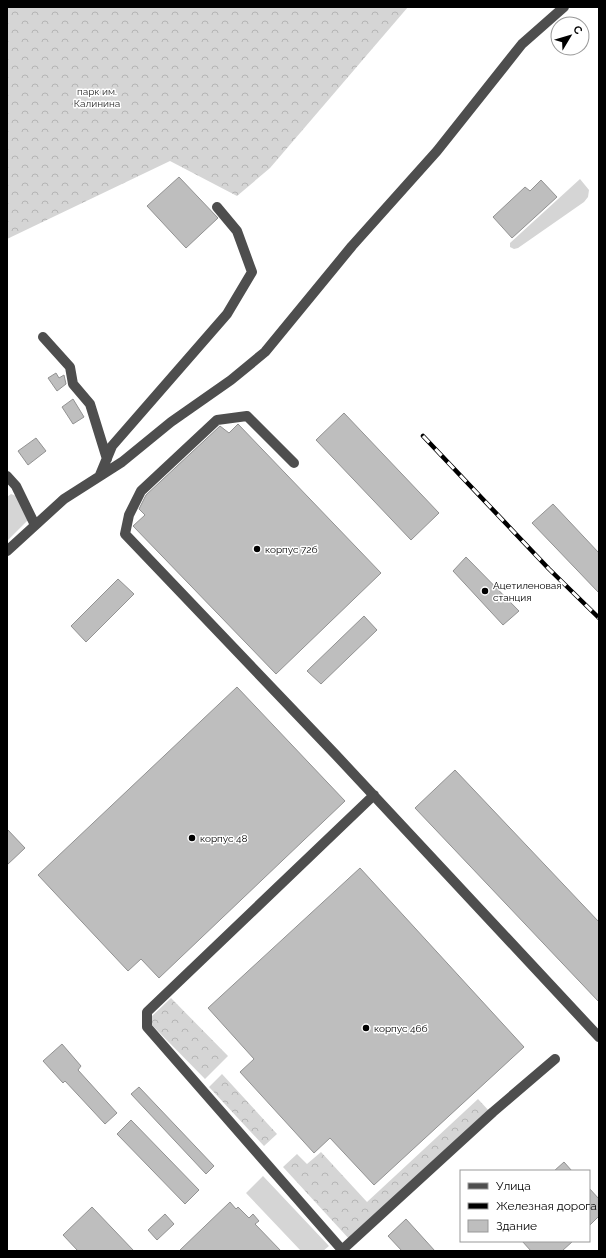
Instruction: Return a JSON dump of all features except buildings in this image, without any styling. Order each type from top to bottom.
[{"type":"street","points":[[7,551],[35,524],[69,496],[122,462],[202,400],[231,380],[265,352],[352,246],[437,151],[522,44],[564,7]]},
{"type":"street","points":[[100,476],[112,446],[227,314],[252,272],[237,231],[217,207]]},
{"type":"street","points":[[42,337],[70,368],[73,384],[90,404],[107,459]]},
{"type":"street","points":[[294,463],[247,416],[217,420],[141,491],[129,515],[125,534],[374,795],[599,1037]]},
{"type":"street","points":[[7,476],[16,486],[35,524]]},
{"type":"street","points":[[340,1248],[147,1027],[147,1012],[374,795]]},
{"type":"street","points":[[328,1251],[340,1248],[555,1059]]},
{"type":"green space","name":"парк им. Калинина","points":[[7,7],[408,7],[270,168],[237,196],[170,161],[7,239]]},
{"type":"green space","points":[[580,179],[589,190],[588,197],[584,202],[518,248],[514,249],[510,247],[510,243]]},
{"type":"green space","points":[[11,494],[19,497],[28,520],[7,541],[7,497]]},
{"type":"green space","points":[[171,998],[228,1056],[205,1079],[152,1025],[151,1017]]},
{"type":"green space","points":[[222,1074],[277,1134],[264,1146],[209,1087]]},
{"type":"green space","points":[[478,1099],[490,1112],[351,1241],[283,1167],[297,1154],[307,1164],[321,1152],[367,1202]]},
{"type":"green space","points":[[263,1176],[329,1246],[323,1251],[301,1251],[246,1193]]},
{"type":"railway","points":[[423,436],[549,569],[599,618]]},
{"type":"place","name":"корпус 72б","points":[[257,549]]},
{"type":"place","name":"Ацетиленовая станция","points":[[485,591]]},
{"type":"place","name":"корпус 48","points":[[192,838]]},
{"type":"place","name":"корпус 46б","points":[[366,1028]]}]
